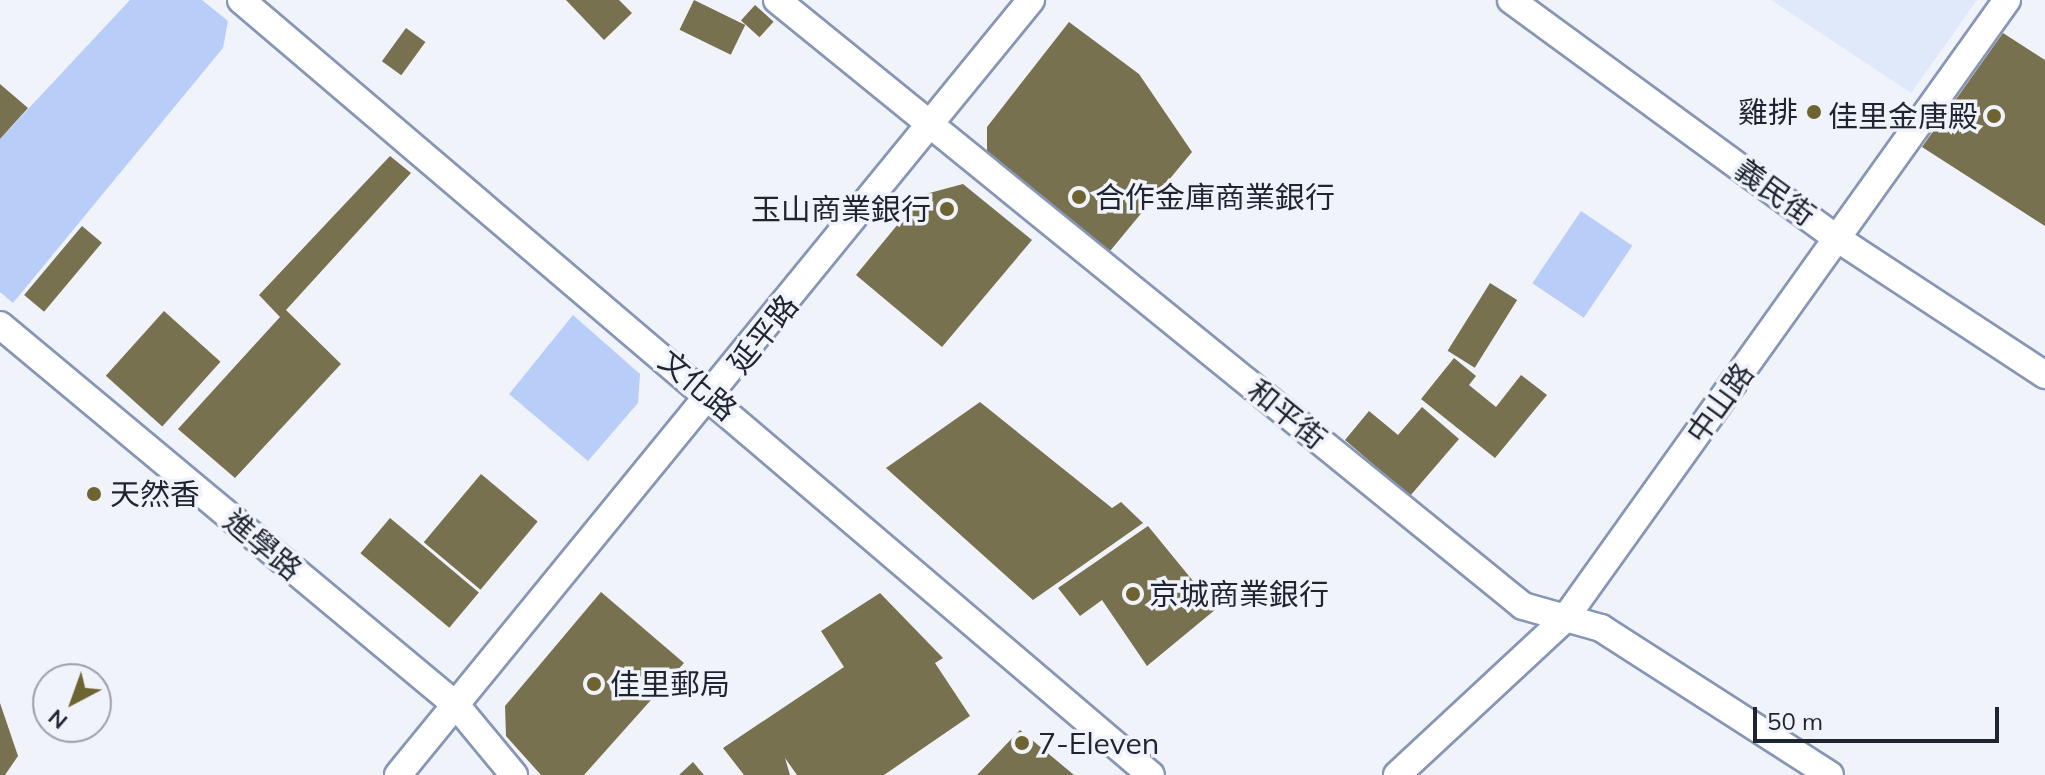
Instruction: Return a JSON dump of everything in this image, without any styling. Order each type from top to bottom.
[{"type":"street","name":"文化路","points":[[241,0],[713,396],[1151,775]]},
{"type":"street","name":"和平街","points":[[777,0],[928,128],[1523,606],[1601,628],[1830,775]]},
{"type":"street","name":"延平路","points":[[398,775],[713,396],[1031,0]]},
{"type":"street","name":"義民街","points":[[1511,0],[1838,239],[2045,375]]},
{"type":"street","name":"中山路","points":[[1397,775],[1564,620],[2007,0]]},
{"type":"street","name":"進學路","points":[[0,325],[456,705],[514,775]]},
{"type":"shaded area","points":[[130,0],[202,0],[228,21],[223,48],[13,303],[0,292],[0,139]]},
{"type":"shaded area","points":[[1771,0],[1977,0],[1911,93]]},
{"type":"shaded area","points":[[1581,211],[1632,246],[1584,318],[1532,283]]},
{"type":"shaded area","points":[[573,315],[640,374],[638,403],[588,461],[509,394]]},
{"type":"building","points":[[566,0],[619,0],[632,13],[604,40]]},
{"type":"building","points":[[694,0],[745,25],[731,55],[680,30]]},
{"type":"building","points":[[755,5],[774,22],[760,37],[741,21]]},
{"type":"building","points":[[1069,22],[1139,74],[1192,152],[1110,251],[987,152],[987,127]]},
{"type":"building","points":[[406,28],[425,42],[401,75],[382,61]]},
{"type":"building","name":"佳里金唐殿","points":[[2003,33],[2045,60],[2045,226],[1922,147]]},
{"type":"building","points":[[0,84],[28,108],[0,139]]},
{"type":"building","points":[[390,156],[411,173],[286,310],[341,364],[235,478],[178,429],[280,317],[259,295]]},
{"type":"building","points":[[963,184],[1032,240],[942,347],[856,275],[922,195]]},
{"type":"building","points":[[82,226],[102,243],[44,312],[24,295]]},
{"type":"building","points":[[1490,283],[1517,300],[1475,368],[1448,351]]},
{"type":"building","points":[[164,311],[220,362],[162,427],[106,376]]},
{"type":"building","points":[[1454,358],[1476,376],[1469,385],[1496,407],[1521,375],[1547,395],[1495,458],[1421,399]]},
{"type":"building","points":[[980,402],[1112,508],[1121,502],[1143,523],[1033,600],[886,468]]},
{"type":"building","points":[[1422,407],[1459,439],[1410,496],[1345,440],[1369,411],[1398,435]]},
{"type":"building","points":[[481,474],[538,522],[480,590],[424,542]]},
{"type":"building","points":[[390,518],[479,593],[449,628],[360,553]]},
{"type":"building","name":"京城商業銀行","points":[[1148,526],[1216,609],[1147,666],[1102,600],[1080,616],[1058,588]]},
{"type":"building","name":"佳里郵局","points":[[601,592],[684,663],[584,775],[541,775],[506,736],[505,706]]},
{"type":"building","points":[[880,593],[943,658],[935,663],[970,716],[884,775],[797,775],[785,758],[790,775],[744,775],[723,748],[844,667],[821,631]]},
{"type":"building","points":[[0,703],[18,756],[5,775],[0,775]]},
{"type":"building","name":"7-Eleven","points":[[1020,730],[1074,775],[977,775]]},
{"type":"building","points":[[693,762],[704,775],[679,775]]},
{"type":"place","name":"雞排","points":[[1814,112]]},
{"type":"place","name":"佳里金唐殿","points":[[1994,116]]},
{"type":"place","name":"合作金庫商業銀行","points":[[1079,197]]},
{"type":"place","name":"玉山商業銀行","points":[[947,209]]},
{"type":"place","name":"天然香","points":[[94,494]]},
{"type":"place","name":"京城商業銀行","points":[[1133,594]]},
{"type":"place","name":"佳里郵局","points":[[594,684]]},
{"type":"place","name":"7-Eleven","points":[[1022,743]]}]
